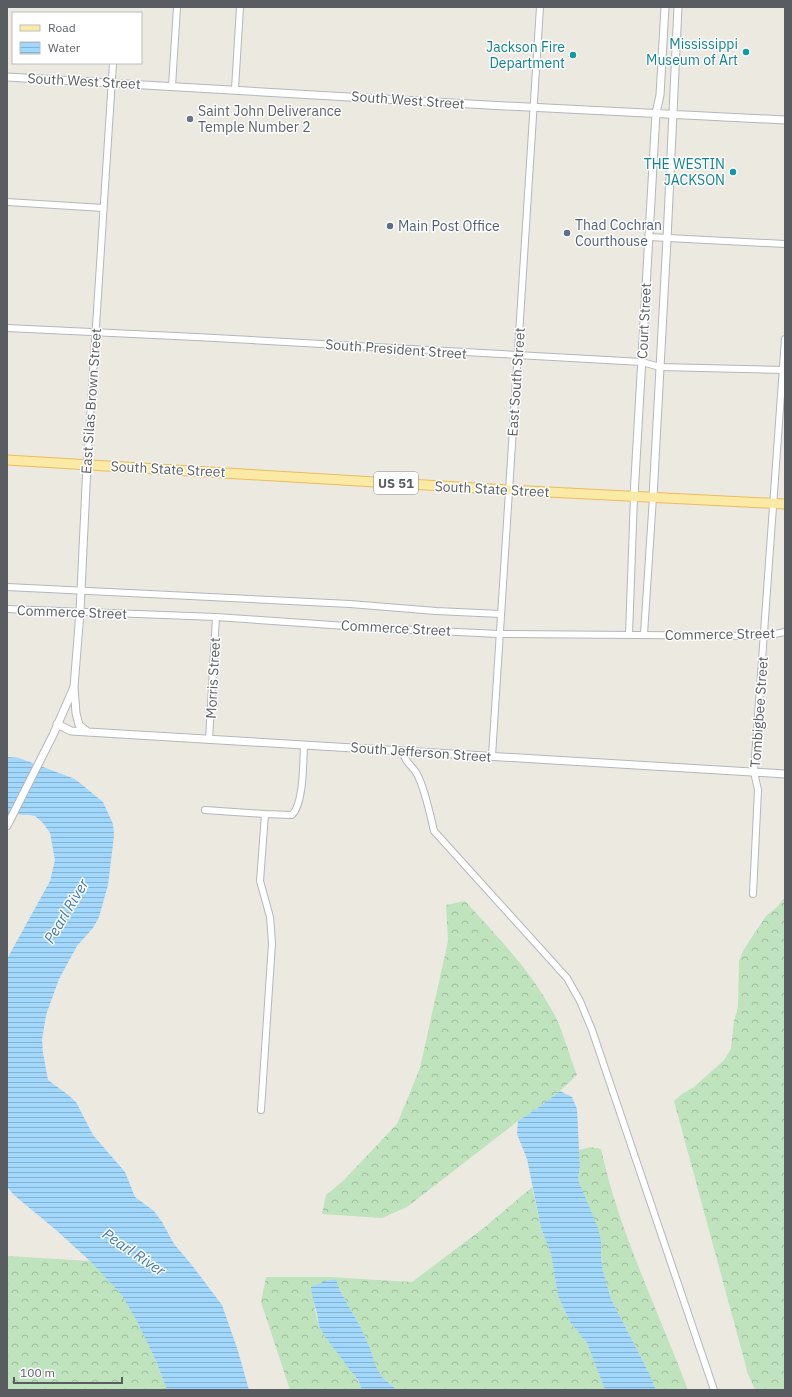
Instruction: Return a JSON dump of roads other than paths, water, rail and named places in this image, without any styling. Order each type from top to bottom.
[{"type":"main road","name":"South State Street","points":[[7,460],[509,490],[785,504]]},
{"type":"street","points":[[172,86],[177,7]]},
{"type":"street","points":[[235,89],[240,7]]},
{"type":"street","name":"East South Street","points":[[492,756],[540,7]]},
{"type":"street","name":"Court Street","points":[[629,634],[634,496],[656,113],[660,95],[665,7]]},
{"type":"street","name":"Court Street","points":[[644,634],[668,239],[678,7]]},
{"type":"street","name":"East Silas Brown Street","points":[[7,826],[53,735],[74,687],[80,612],[87,465],[113,64]]},
{"type":"street","name":"South West Street","points":[[7,77],[112,84],[235,89],[487,105],[785,120]]},
{"type":"street","points":[[7,202],[103,208]]},
{"type":"street","points":[[649,237],[785,244]]},
{"type":"street","name":"South President Street","points":[[7,328],[642,362],[660,367],[784,370]]},
{"type":"street","name":"Tombigbee Street","points":[[752,894],[758,790],[754,772],[784,370],[785,339]]},
{"type":"street","name":"Commerce Street","points":[[7,587],[350,604],[436,611],[501,614]]},
{"type":"street","name":"Commerce Street","points":[[7,609],[216,617],[375,628],[499,634],[764,636],[785,632]]},
{"type":"street","name":"Morris Street","points":[[209,740],[216,617]]},
{"type":"street","points":[[74,687],[76,713],[80,724],[88,732]]},
{"type":"street","name":"South Jefferson Street","points":[[57,724],[71,731],[785,774]]},
{"type":"street","points":[[205,810],[292,815],[296,811],[300,799],[304,745]]},
{"type":"street","points":[[403,751],[406,761],[417,773],[427,802],[434,831],[567,978],[580,1001],[594,1037],[714,1390]]},
{"type":"street","points":[[261,1110],[272,943],[270,917],[260,881],[265,814]]},
{"type":"water","name":"Pearl River","points":[[7,757],[19,758],[75,779],[103,802],[113,824],[114,836],[108,885],[99,917],[93,928],[77,946],[59,979],[46,1015],[42,1040],[48,1080],[76,1102],[93,1135],[125,1172],[135,1197],[154,1211],[174,1244],[222,1305],[238,1351],[249,1390],[167,1390],[156,1361],[137,1321],[121,1294],[90,1261],[15,1196],[7,1187],[7,959],[50,881],[55,860],[50,833],[43,823],[35,816],[7,814]]},
{"type":"water","points":[[560,1091],[572,1097],[577,1109],[580,1167],[578,1180],[598,1228],[601,1241],[603,1271],[611,1299],[649,1373],[656,1390],[605,1390],[587,1343],[570,1322],[558,1296],[551,1254],[541,1228],[527,1159],[517,1134],[518,1121]]},
{"type":"water","points":[[336,1279],[340,1291],[360,1326],[371,1351],[375,1365],[382,1377],[397,1390],[362,1390],[358,1380],[325,1337],[319,1326],[311,1287]]},
{"type":"place","name":"Mississippi Museum of Art","points":[[746,52]]},
{"type":"place","name":"Jackson Fire Department","points":[[573,55]]},
{"type":"place","name":"Saint John Deliverance Temple Number 2","points":[[190,119]]},
{"type":"place","name":"THE WESTIN JACKSON","points":[[733,172]]},
{"type":"place","name":"Main Post Office","points":[[390,226]]},
{"type":"place","name":"Thad Cochran Courthouse","points":[[567,233]]}]
